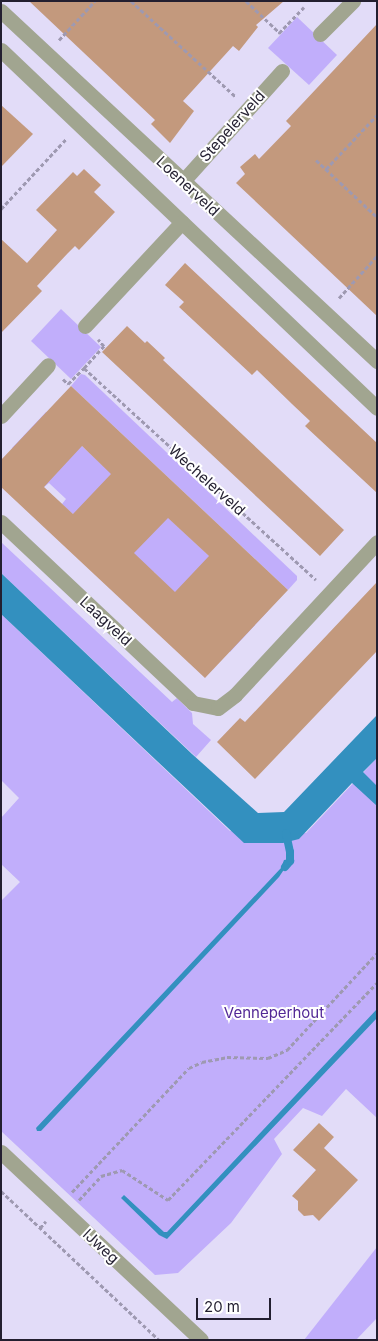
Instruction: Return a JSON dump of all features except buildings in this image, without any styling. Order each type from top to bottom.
[{"type":"street","points":[[320,34],[353,1]]},
{"type":"street","name":"Loenerveld","points":[[1,11],[377,360]]},
{"type":"street","name":"Loenerveld","points":[[1,50],[377,408]]},
{"type":"street","name":"Stepelerveld","points":[[183,181],[282,71]]},
{"type":"street","name":"Loenerveld","points":[[85,326],[182,222]]},
{"type":"street","points":[[1,416],[48,365]]},
{"type":"street","name":"Laagveld","points":[[1,522],[193,703],[218,708],[235,695],[329,592]]},
{"type":"street","points":[[329,592],[377,542]]},
{"type":"street","name":"IJweg","points":[[1,1152],[201,1340]]},
{"type":"path","points":[[47,53],[95,1]]},
{"type":"path","points":[[131,1],[248,109]]},
{"type":"path","points":[[246,1],[279,33],[304,7]]},
{"type":"path","points":[[326,169],[377,115]]},
{"type":"path","points":[[1,209],[80,124]]},
{"type":"path","points":[[316,160],[377,217]]},
{"type":"path","points":[[325,313],[377,256]]},
{"type":"path","points":[[48,365],[68,384],[84,368],[104,346],[85,326]]},
{"type":"path","name":"Wechelerveld","points":[[84,368],[329,592]]},
{"type":"path","points":[[63,1209],[189,1068],[202,1062],[227,1058],[268,1058],[287,1050],[377,953]]},
{"type":"path","points":[[40,1228],[101,1176],[122,1170],[168,1200],[377,983]]},
{"type":"path","name":"IJweg","points":[[1,1191],[159,1340]]},
{"type":"green space","points":[[297,17],[337,55],[309,85],[268,48]]},
{"type":"green space","points":[[61,309],[101,347],[71,379],[31,341]]},
{"type":"green space","points":[[81,374],[85,375],[297,576],[297,580],[288,590],[71,386]]},
{"type":"green space","points":[[46,412],[101,464],[160,510],[268,611],[230,652],[154,572],[145,581],[62,504],[66,499],[49,483],[44,487],[27,471],[31,466],[12,448]]},
{"type":"green space","points":[[1,542],[172,702],[177,698],[192,713],[193,724],[211,740],[196,757],[1,573]]},
{"type":"green space","name":"Venneperhout","points":[[1,614],[230,831],[306,833],[377,758],[377,1118],[346,1089],[322,1116],[303,1108],[274,1139],[282,1154],[231,1223],[178,1273],[155,1275],[1,1131],[1,901],[20,882],[1,864],[1,818],[19,798],[1,780]]},
{"type":"green space","points":[[377,1247],[377,1318],[356,1340],[304,1340]]},
{"type":"water","points":[[1,573],[192,754],[258,813],[284,812],[377,715],[377,758],[363,772],[377,786],[377,806],[352,783],[299,839],[283,843],[244,843],[1,614]]},
{"type":"water","points":[[291,859],[279,877],[41,1131],[37,1131],[36,1128],[281,868],[284,860]]},
{"type":"water","points":[[377,1009],[377,1018],[167,1239],[159,1235],[121,1198],[124,1195],[164,1232],[167,1232]]},
{"type":"waterway","points":[[285,867],[290,861],[286,833]]}]
